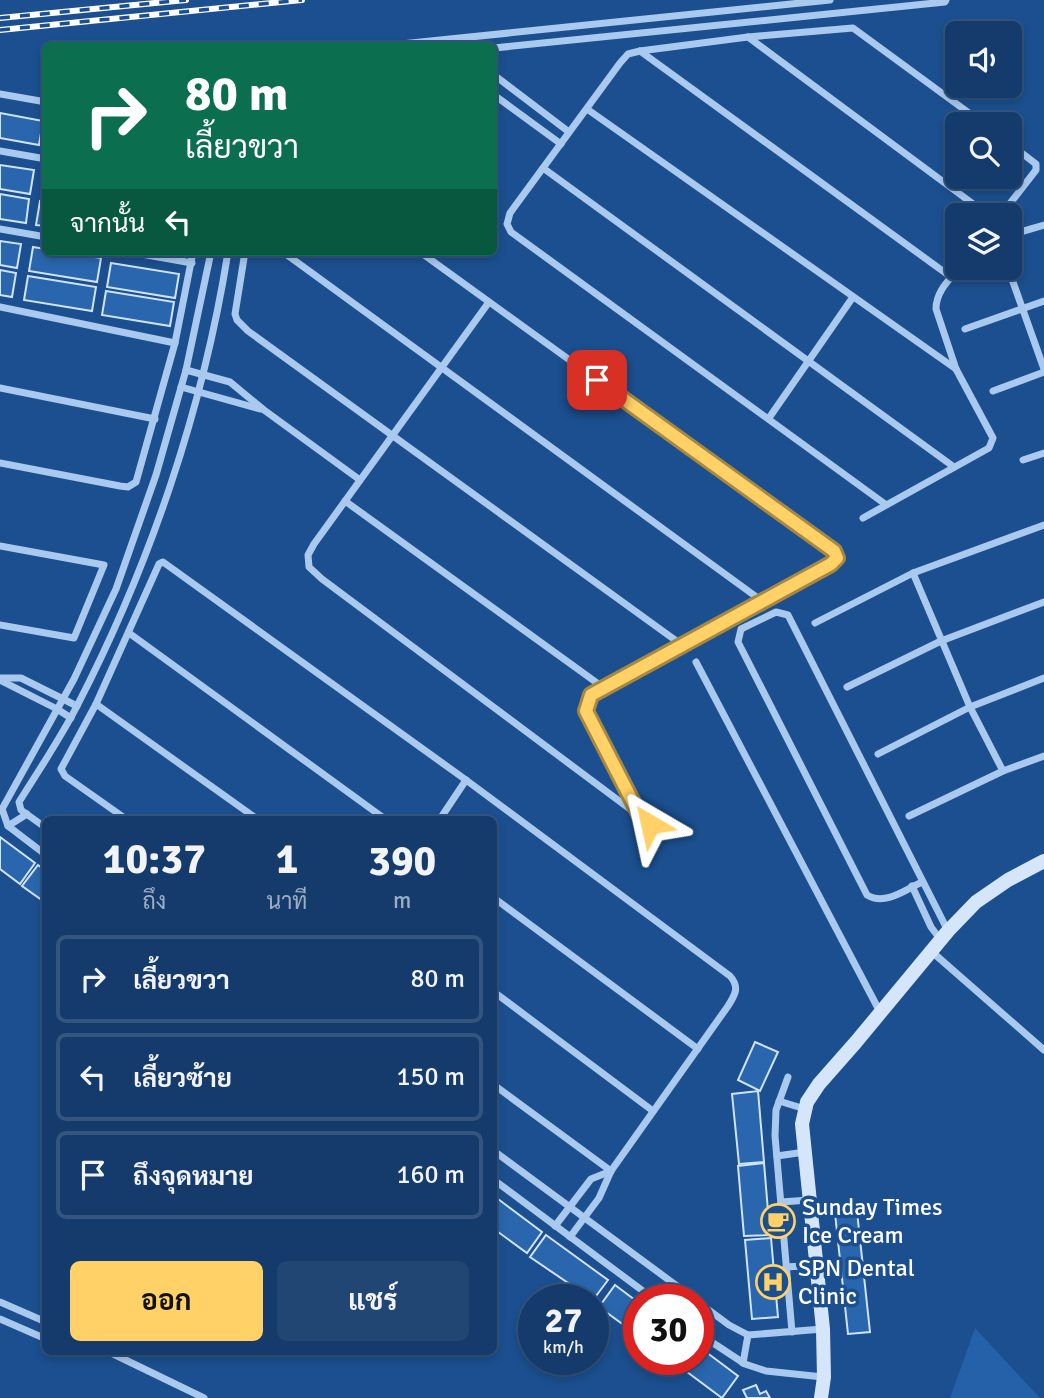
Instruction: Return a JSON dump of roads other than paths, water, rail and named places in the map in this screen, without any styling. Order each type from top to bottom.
[{"type":"street","points":[[463,41],[830,0]]},
{"type":"street","points":[[497,48],[945,1]]},
{"type":"street","points":[[885,504],[511,232],[507,224],[510,213],[620,63],[628,54],[639,51],[748,37],[853,28],[968,112]]},
{"type":"street","points":[[748,37],[972,203]]},
{"type":"street","points":[[639,51],[945,273]]},
{"type":"street","points":[[497,77],[569,132]]},
{"type":"street","points":[[0,94],[42,101]]},
{"type":"street","points":[[497,97],[561,144]]},
{"type":"street","points":[[587,108],[956,369]]},
{"type":"street","points":[[0,151],[42,158]]},
{"type":"street","points":[[1022,153],[1036,164],[1035,170],[1022,187]]},
{"type":"street","points":[[543,168],[954,467]]},
{"type":"street","points":[[1010,203],[1021,189]]},
{"type":"street","points":[[1022,231],[1044,225]]},
{"type":"street","points":[[0,229],[42,236]]},
{"type":"street","points":[[153,256],[192,263]]},
{"type":"street","points":[[0,463],[120,486],[133,486],[139,475],[175,343],[193,256]]},
{"type":"street","points":[[42,852],[8,826],[2,809],[64,698],[111,600],[134,539],[156,475],[186,370],[210,256]]},
{"type":"street","points":[[42,825],[21,810],[19,802],[71,718],[114,632],[149,544],[169,489],[203,375],[227,256]]},
{"type":"street","points":[[244,256],[235,314],[248,331],[681,645]]},
{"type":"street","points":[[288,256],[762,601]]},
{"type":"street","points":[[426,256],[834,551],[837,558],[831,564],[591,695],[586,711],[639,814]]},
{"type":"street","points":[[863,518],[989,448],[993,438],[956,369],[936,309],[940,290],[948,280]]},
{"type":"street","points":[[993,391],[1044,371],[1012,280]]},
{"type":"street","points":[[769,418],[853,297]]},
{"type":"street","points":[[965,329],[1044,301]]},
{"type":"street","points":[[489,302],[308,555],[309,567],[321,579],[650,824]]},
{"type":"street","points":[[0,307],[175,343]]},
{"type":"street","points":[[186,370],[230,382],[360,480]]},
{"type":"street","points":[[181,387],[264,410]]},
{"type":"street","points":[[0,388],[155,419]]},
{"type":"street","points":[[1023,460],[1044,453]]},
{"type":"street","points":[[345,501],[604,688]]},
{"type":"street","points":[[815,624],[913,573],[1044,525]]},
{"type":"street","points":[[134,539],[149,544]]},
{"type":"street","points":[[0,546],[104,565],[74,638],[0,625]]},
{"type":"street","points":[[122,816],[65,776],[61,769],[130,633],[159,564],[163,562],[467,780],[735,982],[735,994],[729,1006],[611,1171],[598,1198],[570,1237]]},
{"type":"street","points":[[913,573],[970,707],[1003,771]]},
{"type":"street","points":[[847,687],[941,641],[1044,602]]},
{"type":"street","points":[[922,882],[885,899],[874,899],[867,895],[738,642],[741,629],[776,612],[788,615],[922,882],[940,941]]},
{"type":"street","points":[[130,633],[381,816]]},
{"type":"street","points":[[696,662],[880,1013]]},
{"type":"street","points":[[0,679],[21,678],[77,706]]},
{"type":"street","points":[[878,754],[970,707],[1044,678]]},
{"type":"street","points":[[0,679],[71,718]]},
{"type":"street","points":[[96,704],[253,816]]},
{"type":"street","points":[[909,816],[1003,771],[1044,756]]},
{"type":"street","points":[[442,816],[467,780]]},
{"type":"street","points":[[8,826],[27,814]]},
{"type":"street","points":[[821,1398],[824,1377],[823,1329],[802,1124],[807,1102],[819,1084],[976,902],[1008,880],[1044,861]]},
{"type":"street","points":[[912,887],[940,941],[1044,1050]]},
{"type":"street","points":[[497,900],[698,1049]]},
{"type":"street","points":[[497,994],[653,1111]]},
{"type":"street","points":[[788,1077],[779,1101],[775,1123],[792,1332]]},
{"type":"street","points":[[497,1087],[611,1171]]},
{"type":"street","points":[[779,1101],[805,1109]]},
{"type":"street","points":[[777,1156],[805,1152]]},
{"type":"street","points":[[497,1153],[674,1284]]},
{"type":"street","points":[[555,1226],[591,1179],[611,1171]]},
{"type":"street","points":[[497,1182],[633,1284]]},
{"type":"street","points":[[781,1202],[810,1200]]},
{"type":"street","points":[[786,1267],[817,1265]]},
{"type":"street","points":[[0,1302],[42,1320]]},
{"type":"street","points":[[714,1314],[748,1335],[823,1329]]},
{"type":"street","points":[[0,1319],[42,1337]]},
{"type":"street","points":[[743,1363],[748,1335]]},
{"type":"street","points":[[714,1344],[743,1363],[766,1371],[824,1377]]},
{"type":"street","points":[[115,1355],[204,1398]]},
{"type":"railway","points":[[0,18],[186,0]]},
{"type":"railway","points":[[0,30],[302,0]]},
{"type":"place","name":"Sunday Times Ice Cream","points":[[778,1221]]},
{"type":"place","name":"SPN Dental Clinic","points":[[773,1282]]}]
